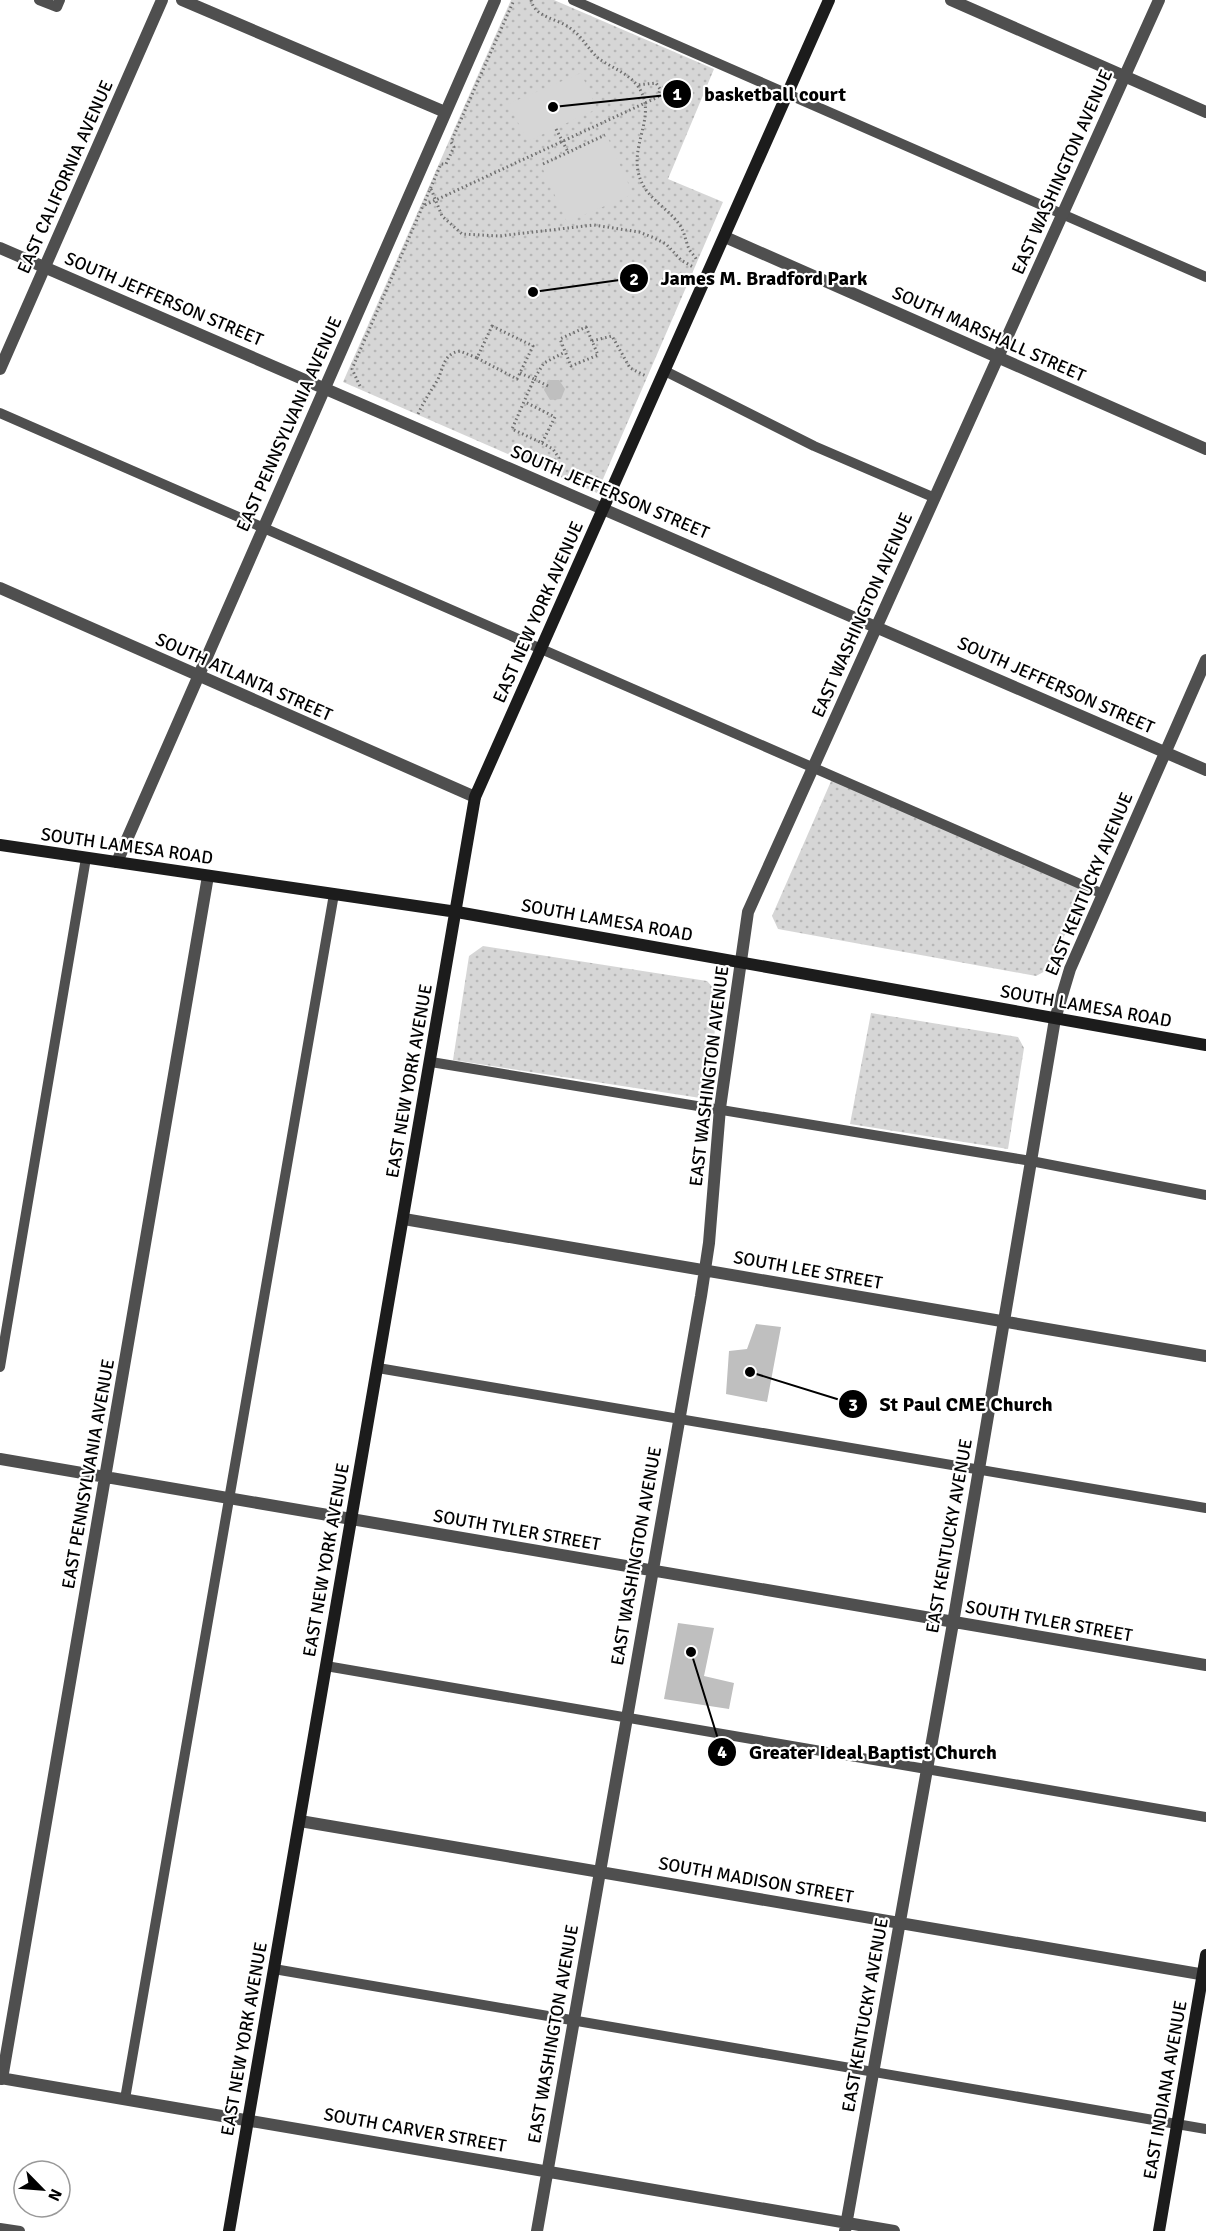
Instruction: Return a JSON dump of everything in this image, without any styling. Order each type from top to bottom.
[{"type":"street","name":"EAST CALIFORNIA AVENUE","points":[[0,369],[162,0]]},
{"type":"street","points":[[182,0],[445,112]]},
{"type":"street","name":"EAST PENNSYLVANIA AVENUE","points":[[117,862],[495,0]]},
{"type":"street","name":"EAST NEW YORK AVENUE","points":[[229,2231],[457,912],[474,797],[829,0]]},
{"type":"street","points":[[951,0],[1206,112]]},
{"type":"street","name":"EAST WASHINGTON AVENUE","points":[[537,2231],[704,1271],[720,1108],[748,912],[1159,0]]},
{"type":"street","name":"SOUTH MARSHALL STREET","points":[[725,237],[1206,449]]},
{"type":"street","name":"SOUTH JEFFERSON STREET","points":[[0,248],[1206,770]]},
{"type":"street","name":"SOUTH ATLANTA STREET","points":[[0,588],[474,797]]},
{"type":"street","name":"EAST KENTUCKY AVENUE","points":[[846,2227],[953,1623],[1055,1019],[1070,969],[1206,660]]},
{"type":"street","name":"SOUTH LAMESA ROAD","points":[[0,845],[457,912],[1206,1045]]},
{"type":"street","name":"EAST PENNSYLVANIA AVENUE","points":[[1,2078],[208,876]]},
{"type":"street","name":"SOUTH LEE STREET","points":[[404,1219],[1206,1356]]},
{"type":"street","name":"SOUTH TYLER STREET","points":[[0,1459],[1206,1665]]},
{"type":"street","name":"SOUTH MADISON STREET","points":[[300,1821],[1204,1975]]},
{"type":"street","name":"EAST INDIANA AVENUE","points":[[1159,2231],[1206,1955]]},
{"type":"street","name":"SOUTH CARVER STREET","points":[[1,2078],[547,2172],[846,2227],[894,2231]]},
{"type":"lane","points":[[39,0],[57,7],[60,0]]},
{"type":"lane","points":[[573,0],[1206,277]]},
{"type":"lane","points":[[665,371],[814,446],[934,498]]},
{"type":"lane","points":[[0,413],[541,650],[814,766],[1103,894]]},
{"type":"lane","points":[[0,1367],[86,858]]},
{"type":"lane","points":[[125,2099],[334,894]]},
{"type":"lane","points":[[431,1062],[1031,1161],[1206,1196]]},
{"type":"lane","points":[[378,1368],[678,1422],[979,1468],[1206,1508]]},
{"type":"lane","points":[[326,1666],[1206,1817]]},
{"type":"lane","points":[[274,1969],[1206,2129]]},
{"type":"lane","points":[[0,2228],[20,2231]]},
{"type":"path","points":[[368,390],[358,385],[352,369],[441,164],[446,164],[454,147],[451,141],[514,0]]},
{"type":"path","points":[[531,0],[540,13],[572,29],[597,57],[637,85],[646,102],[647,112],[638,142],[636,164],[640,179],[653,201],[678,222],[686,236],[689,251],[697,257]]},
{"type":"path","points":[[424,206],[658,97],[659,86],[651,82],[637,85]]},
{"type":"path","points":[[556,129],[568,152]]},
{"type":"path","points":[[543,164],[605,135]]},
{"type":"path","points":[[431,189],[442,216],[462,234],[470,236],[536,233],[594,225],[639,232],[666,244],[681,260],[693,267],[688,278]]},
{"type":"path","points":[[419,412],[437,382],[440,369],[448,356],[460,351],[517,379],[533,346],[492,326],[477,358]]},
{"type":"path","points":[[586,327],[592,341],[598,355],[572,366],[560,339],[586,327]]},
{"type":"path","points":[[592,341],[608,335],[615,338],[630,368],[646,376],[642,386]]},
{"type":"path","points":[[554,472],[559,458],[557,453],[512,429],[534,379],[544,363],[566,352]]},
{"type":"path","points":[[520,373],[548,386]]},
{"type":"path","points":[[525,402],[555,417],[542,443]]},
{"type":"path","points":[[409,408],[429,417]]},
{"type":"path","points":[[544,467],[564,476]]},
{"type":"path","points":[[574,480],[584,484],[601,479]]},
{"type":"shaded area","points":[[511,0],[554,0],[714,69],[668,179],[723,202],[597,493],[343,382]]},
{"type":"shaded area","points":[[581,73],[597,109],[528,141],[508,104]]},
{"type":"shaded area","points":[[607,136],[633,194],[567,222],[542,167]]},
{"type":"shaded area","points":[[832,779],[1085,891],[1049,969],[1036,976],[778,929],[772,916]]},
{"type":"shaded area","points":[[483,946],[707,981],[719,994],[707,1099],[453,1060],[469,956]]},
{"type":"shaded area","points":[[871,1013],[1018,1037],[1024,1048],[1008,1149],[850,1124]]},
{"type":"building","points":[[548,380],[559,380],[565,389],[561,399],[550,400],[544,390]]},
{"type":"building","points":[[756,1324],[781,1327],[767,1402],[726,1394],[729,1351],[747,1349]]},
{"type":"building","points":[[678,1623],[714,1628],[704,1676],[734,1683],[729,1709],[664,1699]]},
{"type":"place","name":"basketball court","points":[[553,107]]},
{"type":"place","name":"James M. Bradford Park","points":[[533,292]]},
{"type":"place","name":"St Paul CME Church","points":[[750,1372]]},
{"type":"place","name":"Greater Ideal Baptist Church","points":[[691,1652]]}]
